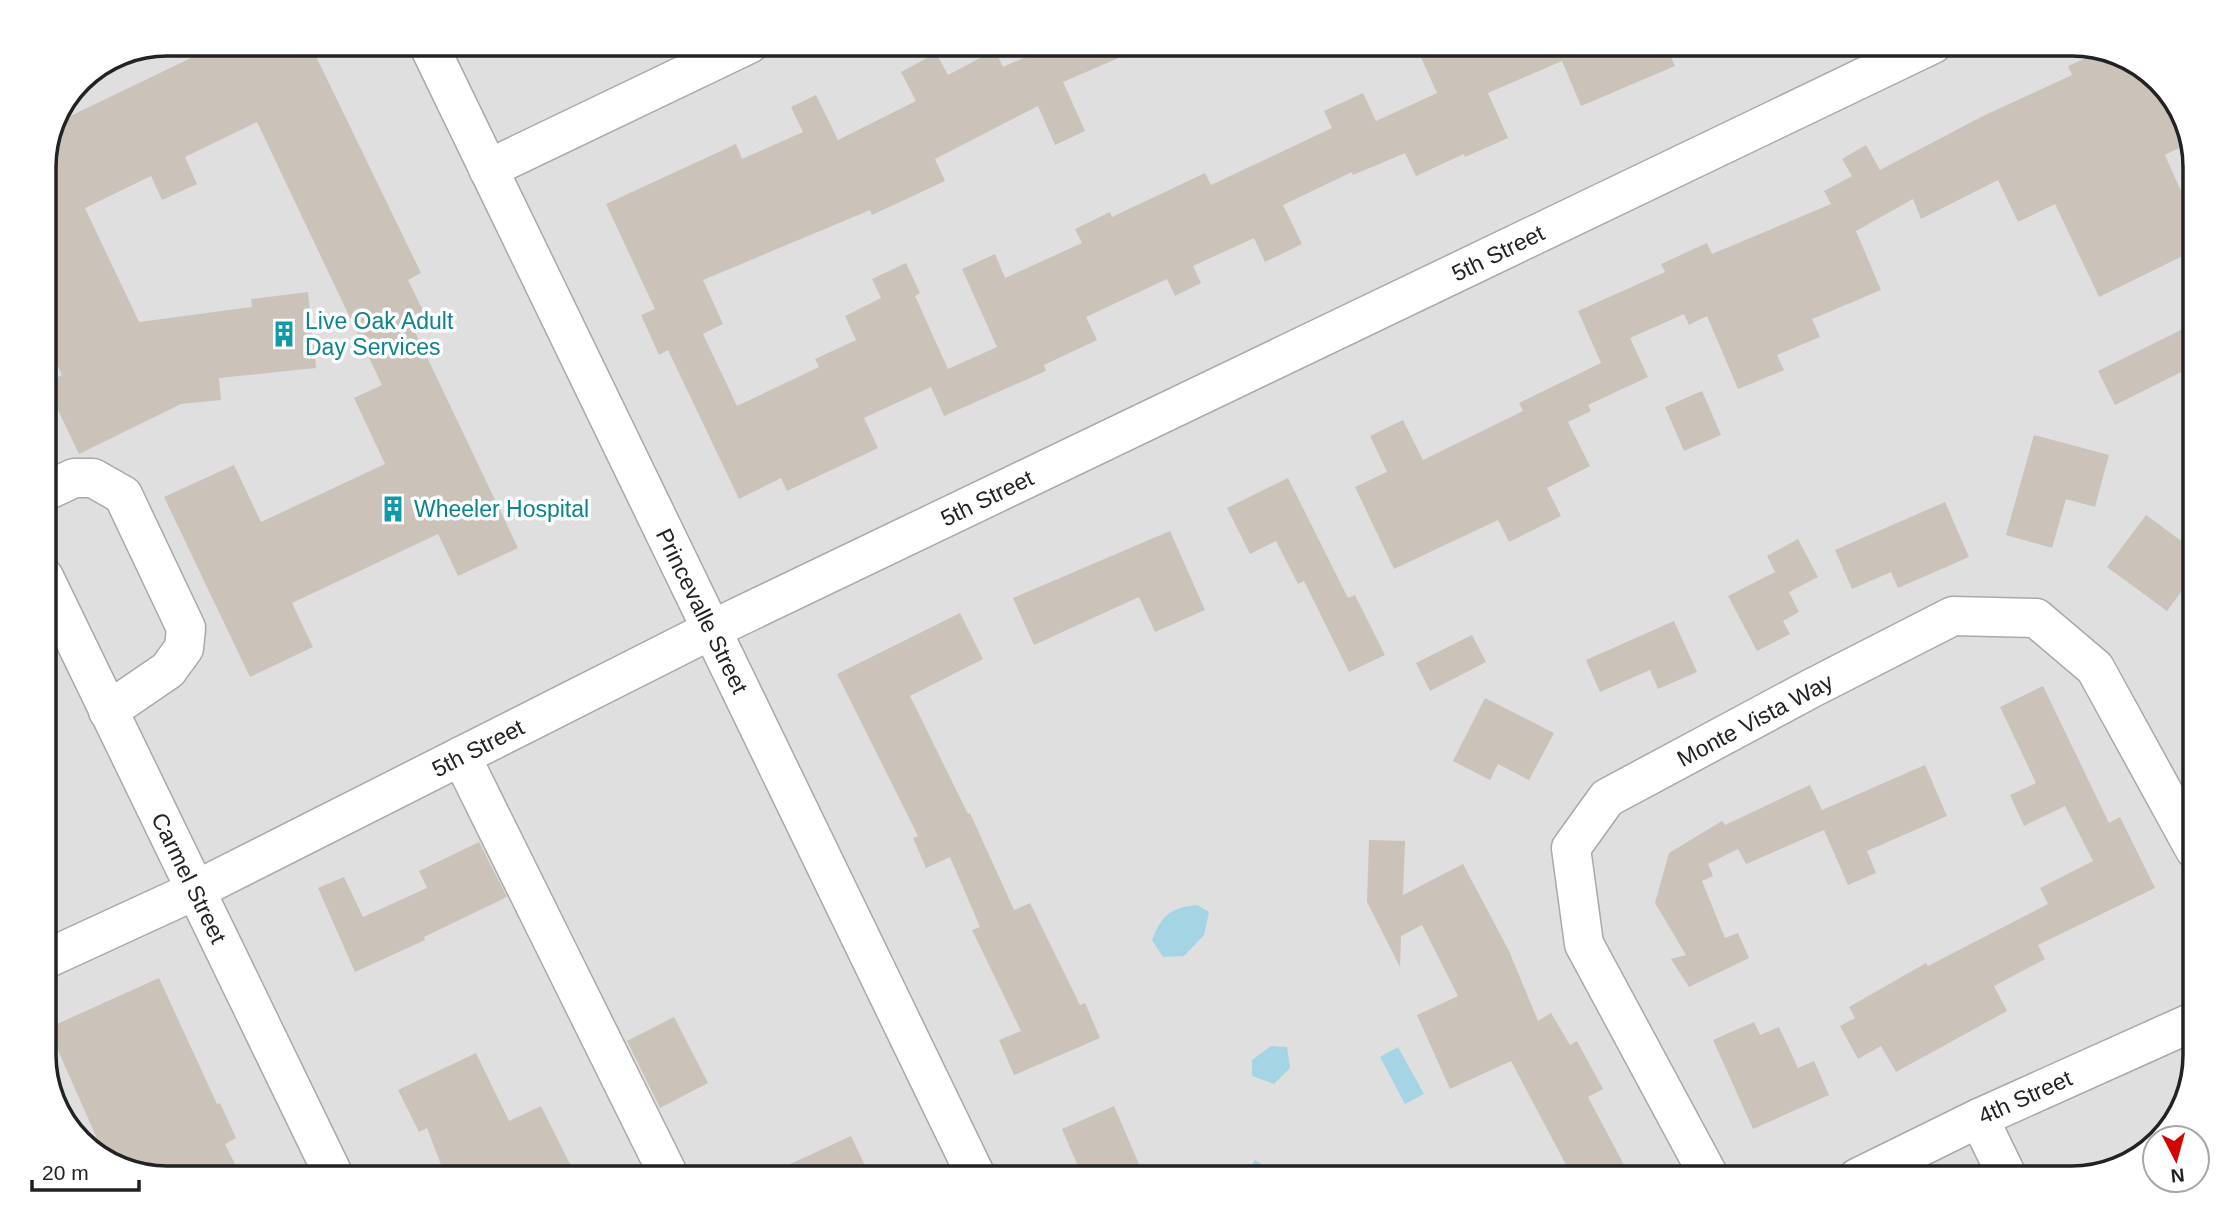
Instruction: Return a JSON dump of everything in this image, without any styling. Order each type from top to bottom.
[{"type":"street","name":"Princevalle Street","points":[[434,56],[971,1166]]},
{"type":"street","points":[[488,169],[724,56]]},
{"type":"street","name":"5th Street","points":[[56,954],[194,891],[711,631],[1908,56]]},
{"type":"street","points":[[56,486],[74,478],[93,478],[123,495],[186,628],[184,648],[168,670],[108,711]]},
{"type":"street","name":"Carmel Street","points":[[56,603],[329,1166]]},
{"type":"street","name":"Monte Vista Way","points":[[1704,1166],[1584,944],[1572,848],[1607,798],[1953,616],[2036,618],[2095,668],[2183,828]]},
{"type":"street","points":[[461,757],[664,1166]]},
{"type":"street","name":"4th Street","points":[[1881,1166],[1979,1118],[2183,1026]]},
{"type":"street","points":[[1979,1118],[2002,1166]]},
{"type":"shaded area","points":[[167,56],[2072,56],[2094,58],[2121,67],[2145,84],[2164,105],[2177,131],[2183,160],[2183,1055],[2181,1077],[2172,1104],[2158,1124],[2141,1124],[2141,1141],[2128,1151],[2101,1162],[2072,1166],[167,1166],[138,1162],[118,1155],[94,1138],[75,1117],[62,1091],[56,1062],[56,160],[67,118],[79,99],[111,71],[131,62]]},
{"type":"water","points":[[1197,905],[1209,912],[1204,935],[1184,956],[1163,957],[1152,940],[1160,924],[1168,914],[1180,908]]},
{"type":"water","points":[[1271,1046],[1287,1047],[1290,1068],[1274,1084],[1252,1076],[1252,1060]]},
{"type":"water","points":[[1398,1047],[1424,1094],[1405,1104],[1380,1057]]},
{"type":"water","points":[[1255,1160],[1265,1166],[1251,1166]]},
{"type":"building","points":[[195,56],[316,56],[421,273],[408,280],[430,325],[415,332],[518,548],[458,576],[438,534],[292,603],[313,647],[250,677],[164,497],[234,465],[261,522],[385,464],[354,398],[382,385],[257,122],[185,157],[197,184],[162,200],[151,176],[85,208],[139,322],[252,307],[251,299],[308,292],[316,368],[219,378],[221,400],[181,404],[79,454],[56,406],[56,378],[62,375],[56,362],[56,160],[67,117]]},
{"type":"building","points":[[930,56],[938,56],[948,75],[984,56],[998,56],[1003,67],[1028,56],[1123,56],[1063,82],[1085,131],[1055,145],[1038,106],[935,159],[945,181],[872,215],[870,210],[703,280],[723,324],[703,334],[737,406],[819,367],[815,359],[856,340],[845,316],[881,298],[872,279],[906,263],[920,293],[915,296],[948,369],[997,347],[962,269],[995,254],[1005,278],[1082,243],[1075,229],[1110,212],[1112,217],[1205,173],[1211,185],[1332,128],[1324,111],[1363,93],[1376,121],[1437,93],[1420,56],[1670,56],[1675,66],[1581,106],[1562,61],[1488,93],[1508,138],[1416,176],[1405,153],[1353,175],[1352,172],[1283,205],[1302,244],[1265,262],[1254,238],[1193,266],[1201,283],[1175,296],[1167,279],[1086,317],[1097,340],[1044,365],[1046,371],[944,416],[931,387],[864,418],[878,448],[787,491],[781,478],[739,499],[668,350],[659,355],[641,315],[655,309],[606,204],[736,144],[742,159],[803,132],[791,107],[816,95],[838,140],[916,101],[901,72]]},
{"type":"building","points":[[2087,57],[2121,67],[2155,94],[2172,118],[2181,147],[2165,155],[2183,196],[2183,256],[2099,297],[2055,204],[2018,222],[1998,180],[1921,219],[1913,199],[1856,231],[1881,290],[1812,319],[1820,337],[1777,355],[1784,370],[1738,389],[1707,316],[1689,325],[1684,314],[1630,338],[1648,377],[1588,405],[1591,411],[1568,422],[1590,466],[1547,488],[1561,516],[1509,542],[1498,520],[1394,569],[1355,487],[1387,472],[1370,436],[1403,420],[1423,460],[1523,411],[1519,403],[1601,363],[1578,311],[1665,272],[1661,264],[1707,243],[1712,254],[1831,204],[1824,191],[1852,176],[1842,159],[1866,145],[1880,170],[1985,115],[2072,75],[2068,66]]},
{"type":"building","points":[[2183,329],[2183,371],[2115,405],[2098,371]]},
{"type":"building","points":[[1702,391],[1721,435],[1684,451],[1665,407]]},
{"type":"building","points":[[2034,435],[2109,455],[2095,507],[2066,499],[2052,548],[2006,535]]},
{"type":"building","points":[[1288,478],[1348,598],[1355,595],[1385,655],[1349,672],[1304,581],[1298,584],[1276,541],[1250,554],[1227,508]]},
{"type":"building","points":[[1945,502],[1969,557],[1898,588],[1891,572],[1852,589],[1835,550]]},
{"type":"building","points":[[2146,515],[2183,542],[2183,589],[2167,611],[2107,567]]},
{"type":"building","points":[[1170,531],[1205,610],[1155,632],[1139,597],[1034,645],[1013,598]]},
{"type":"building","points":[[1798,539],[1818,577],[1789,592],[1799,612],[1783,621],[1790,634],[1757,651],[1728,596],[1775,572],[1767,556]]},
{"type":"building","points":[[960,613],[983,659],[910,696],[968,814],[970,813],[1014,910],[1030,903],[1080,1005],[1085,1003],[1100,1038],[1014,1075],[999,1040],[1021,1031],[972,930],[980,927],[950,857],[926,868],[913,838],[918,836],[837,674]]},
{"type":"building","points":[[1674,621],[1697,672],[1658,689],[1650,670],[1600,692],[1586,660]]},
{"type":"building","points":[[1472,635],[1486,662],[1430,691],[1416,663]]},
{"type":"building","points":[[2043,686],[2109,823],[2120,817],[2155,888],[2038,945],[2045,959],[1994,986],[2007,1011],[1896,1072],[1881,1046],[1858,1059],[1840,1026],[1855,1018],[1849,1007],[1926,963],[1928,966],[2048,904],[2040,888],[2093,861],[2065,806],[2024,826],[2010,795],[2036,783],[2000,707]]},
{"type":"building","points":[[1485,698],[1554,733],[1529,780],[1498,764],[1490,780],[1453,761]]},
{"type":"building","points":[[1925,765],[1947,816],[1867,851],[1876,873],[1848,885],[1824,830],[1746,864],[1738,849],[1708,864],[1713,876],[1702,881],[1725,938],[1738,933],[1749,958],[1689,987],[1671,959],[1686,955],[1655,903],[1669,853],[1722,821],[1725,825],[1810,785],[1822,810]]},
{"type":"building","points":[[1369,840],[1405,841],[1403,895],[1463,864],[1509,951],[1538,1021],[1551,1013],[1570,1045],[1577,1041],[1603,1089],[1588,1097],[1625,1166],[1567,1166],[1511,1061],[1450,1089],[1417,1015],[1458,996],[1422,925],[1401,936],[1400,967],[1367,902]]},
{"type":"building","points":[[479,842],[507,897],[424,937],[425,940],[355,972],[318,888],[344,877],[363,917],[427,888],[419,871]]},
{"type":"building","points":[[159,978],[217,1104],[220,1103],[236,1138],[225,1144],[236,1166],[153,1165],[118,1155],[105,1147],[98,1142],[56,1046],[56,1024]]},
{"type":"building","points":[[674,1017],[708,1083],[660,1108],[627,1041]]},
{"type":"building","points":[[1754,1022],[1760,1035],[1779,1027],[1798,1068],[1814,1061],[1829,1095],[1753,1129],[1713,1040]]},
{"type":"building","points":[[476,1053],[509,1121],[541,1106],[571,1166],[441,1166],[427,1128],[419,1132],[398,1090]]},
{"type":"building","points":[[1114,1106],[1140,1166],[1078,1166],[1062,1129]]},
{"type":"building","points":[[851,1136],[865,1166],[786,1166]]},
{"type":"place","name":"Live Oak Adult Day Services","points":[[284,334]]},
{"type":"place","name":"Wheeler Hospital","points":[[393,509]]}]
